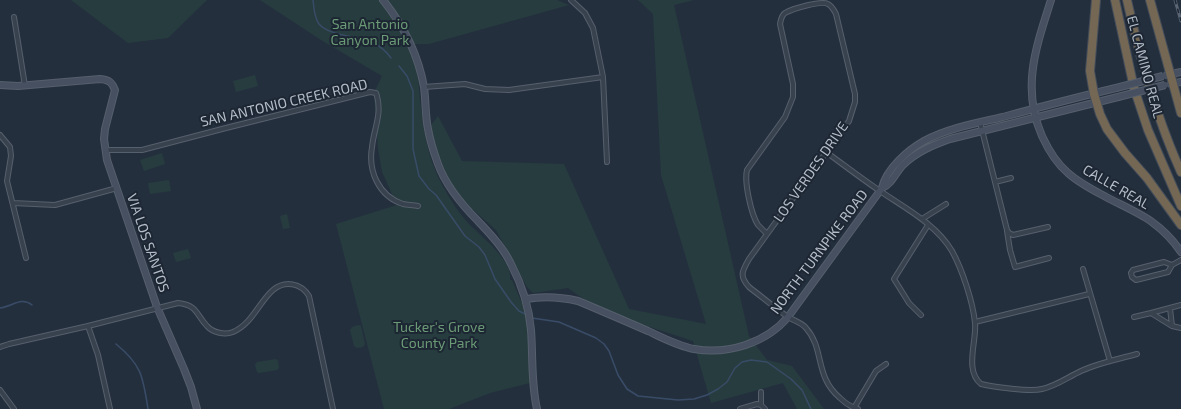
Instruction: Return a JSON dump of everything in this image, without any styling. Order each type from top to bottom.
[{"type":"highway","points":[[1096,0],[1090,71],[1096,102],[1107,129],[1125,153],[1147,178],[1181,226]]},
{"type":"highway","name":"EL CAMINO REAL","points":[[1114,0],[1134,88],[1151,137],[1181,206]]},
{"type":"highway","name":"EL CAMINO REAL","points":[[1128,0],[1147,80],[1181,172]]},
{"type":"highway","points":[[1150,0],[1173,74],[1181,113]]},
{"type":"main road","points":[[383,0],[394,13],[412,45],[419,65],[424,87],[428,129],[439,166],[445,180],[456,196],[507,256],[526,299],[531,329],[533,385],[537,409]]},
{"type":"main road","name":"CALLE REAL","points":[[1051,0],[1039,38],[1031,75],[1031,97],[1033,109],[1042,137],[1051,153],[1068,173],[1085,185],[1151,221],[1171,239],[1181,252]]},
{"type":"main road","name":"NORTH TURNPIKE ROAD","points":[[526,299],[547,297],[566,298],[578,301],[690,348],[708,350],[730,348],[753,342],[769,334],[788,317],[881,189],[887,177],[899,161],[916,146],[938,135],[980,122],[1173,74]]},
{"type":"main road","name":"VIA LOS SANTOS","points":[[25,86],[100,79],[110,82],[115,90],[105,129],[104,139],[107,160],[157,307],[184,369],[197,409]]},
{"type":"main road","name":"NORTH TURNPIKE ROAD","points":[[881,189],[886,186],[902,165],[920,152],[941,142],[1175,83]]},
{"type":"main road","points":[[0,85],[25,86]]},
{"type":"street","points":[[571,0],[585,13],[593,28],[603,77],[607,162]]},
{"type":"street","name":"LOS VERDES DRIVE","points":[[767,234],[758,224],[752,210],[746,184],[746,174],[785,117],[793,97],[793,84],[780,24],[781,18],[784,14],[791,10],[817,3],[828,4],[832,7],[836,14],[852,80],[855,102],[849,121],[745,265],[742,276],[744,282],[749,287],[788,317]]},
{"type":"street","points":[[14,17],[25,86]]},
{"type":"street","points":[[424,87],[465,84],[485,89],[509,90],[603,77]]},
{"type":"street","name":"SAN ANTONIO CREEK ROAD","points":[[106,150],[142,150],[370,92],[376,94],[377,96],[380,112],[371,148],[371,168],[382,190],[391,198],[403,204],[418,206]]},
{"type":"street","points":[[980,122],[1007,230],[1010,250],[1016,267],[1049,258]]},
{"type":"street","points":[[0,135],[10,147],[11,156],[7,181],[26,258]]},
{"type":"street","points":[[826,152],[881,189],[941,236],[956,259],[969,298],[975,322],[973,363],[974,375],[981,384],[1032,390],[1040,389],[1049,387],[1082,371],[1110,361],[1137,354]]},
{"type":"street","points":[[995,182],[1011,178]]},
{"type":"street","points":[[13,204],[55,205],[117,188]]},
{"type":"street","points":[[922,220],[946,204]]},
{"type":"street","points":[[920,315],[909,303],[894,279],[928,225]]},
{"type":"street","points":[[1007,230],[1013,235],[1048,227]]},
{"type":"street","points":[[1172,265],[1164,262],[1133,270],[1131,273],[1132,277],[1136,280],[1168,272],[1172,265],[1181,260]]},
{"type":"street","points":[[1082,269],[1110,361]]},
{"type":"street","points":[[0,347],[88,326],[157,307],[184,303],[198,312],[209,328],[216,332],[231,332],[238,329],[251,318],[273,290],[280,286],[296,284],[309,296],[333,409]]},
{"type":"street","points":[[975,322],[1089,294]]},
{"type":"street","points":[[1134,317],[1181,305]]},
{"type":"street","points":[[1170,308],[1172,326]]},
{"type":"street","points":[[1151,313],[1172,326],[1181,328]]},
{"type":"street","points":[[788,317],[799,322],[810,332],[816,345],[820,365],[826,383],[838,396],[856,408],[876,371],[886,364]]},
{"type":"street","points":[[88,326],[98,355],[110,409]]},
{"type":"street","points":[[0,390],[14,409]]},
{"type":"street","points":[[761,392],[761,405]]},
{"type":"street","points":[[740,409],[757,404],[761,405],[765,409]]},
{"type":"green space","points":[[71,0],[207,0],[168,38],[128,43]]},
{"type":"green space","points":[[260,0],[557,0],[569,5],[429,44],[414,44],[420,63],[418,77],[423,121],[432,162],[444,188],[459,212],[496,250],[507,266],[510,273],[510,280],[512,280],[527,315],[530,383],[490,393],[449,409],[384,409],[336,224],[397,205],[382,172],[378,148],[374,93],[382,76],[321,40]]},
{"type":"green space","points":[[638,0],[694,0],[674,5],[749,336],[767,360],[792,366],[824,409],[797,409],[783,383],[711,403],[693,341],[601,311],[568,288],[533,293],[527,287],[496,230],[454,193],[428,129],[438,116],[462,161],[564,164],[629,309],[706,324],[661,175],[653,14]]},
{"type":"green space","points":[[255,75],[258,86],[236,92],[233,81]]},
{"type":"green space","points":[[162,153],[165,164],[144,171],[140,160]]},
{"type":"green space","points":[[169,180],[171,191],[150,194],[148,183]]},
{"type":"green space","points":[[287,214],[290,228],[283,229],[280,216]]},
{"type":"green space","points":[[188,249],[191,258],[176,262],[173,253]]},
{"type":"green space","points":[[358,325],[361,326],[365,344],[363,347],[357,348],[354,346],[350,330],[352,327]]},
{"type":"green space","points":[[276,359],[278,361],[279,368],[277,370],[257,372],[255,365],[257,362]]},
{"type":"waterway","points":[[313,0],[316,18],[319,24],[324,28],[336,33],[372,42],[383,49],[391,58]]},
{"type":"waterway","points":[[399,66],[407,76],[413,91],[413,149],[419,176],[429,189],[436,195],[465,236],[479,247],[485,255],[495,279],[511,302],[519,311],[527,315]]},
{"type":"waterway","points":[[0,308],[20,302],[32,305]]},
{"type":"waterway","points":[[532,318],[559,322],[596,338],[604,344],[609,351],[618,375],[627,389],[638,396],[678,400],[694,399],[707,395],[727,382],[735,368],[742,362],[751,360],[767,362],[791,379],[802,390],[811,409]]},
{"type":"waterway","points":[[116,344],[125,352],[140,372],[145,388],[148,409]]},
{"type":"railway","points":[[1175,0],[1181,21]]},
{"type":"park label","name":"San Antonio Canyon Park","points":[[370,32]]},
{"type":"park label","name":"Tucker's Grove County Park","points":[[439,336]]}]
